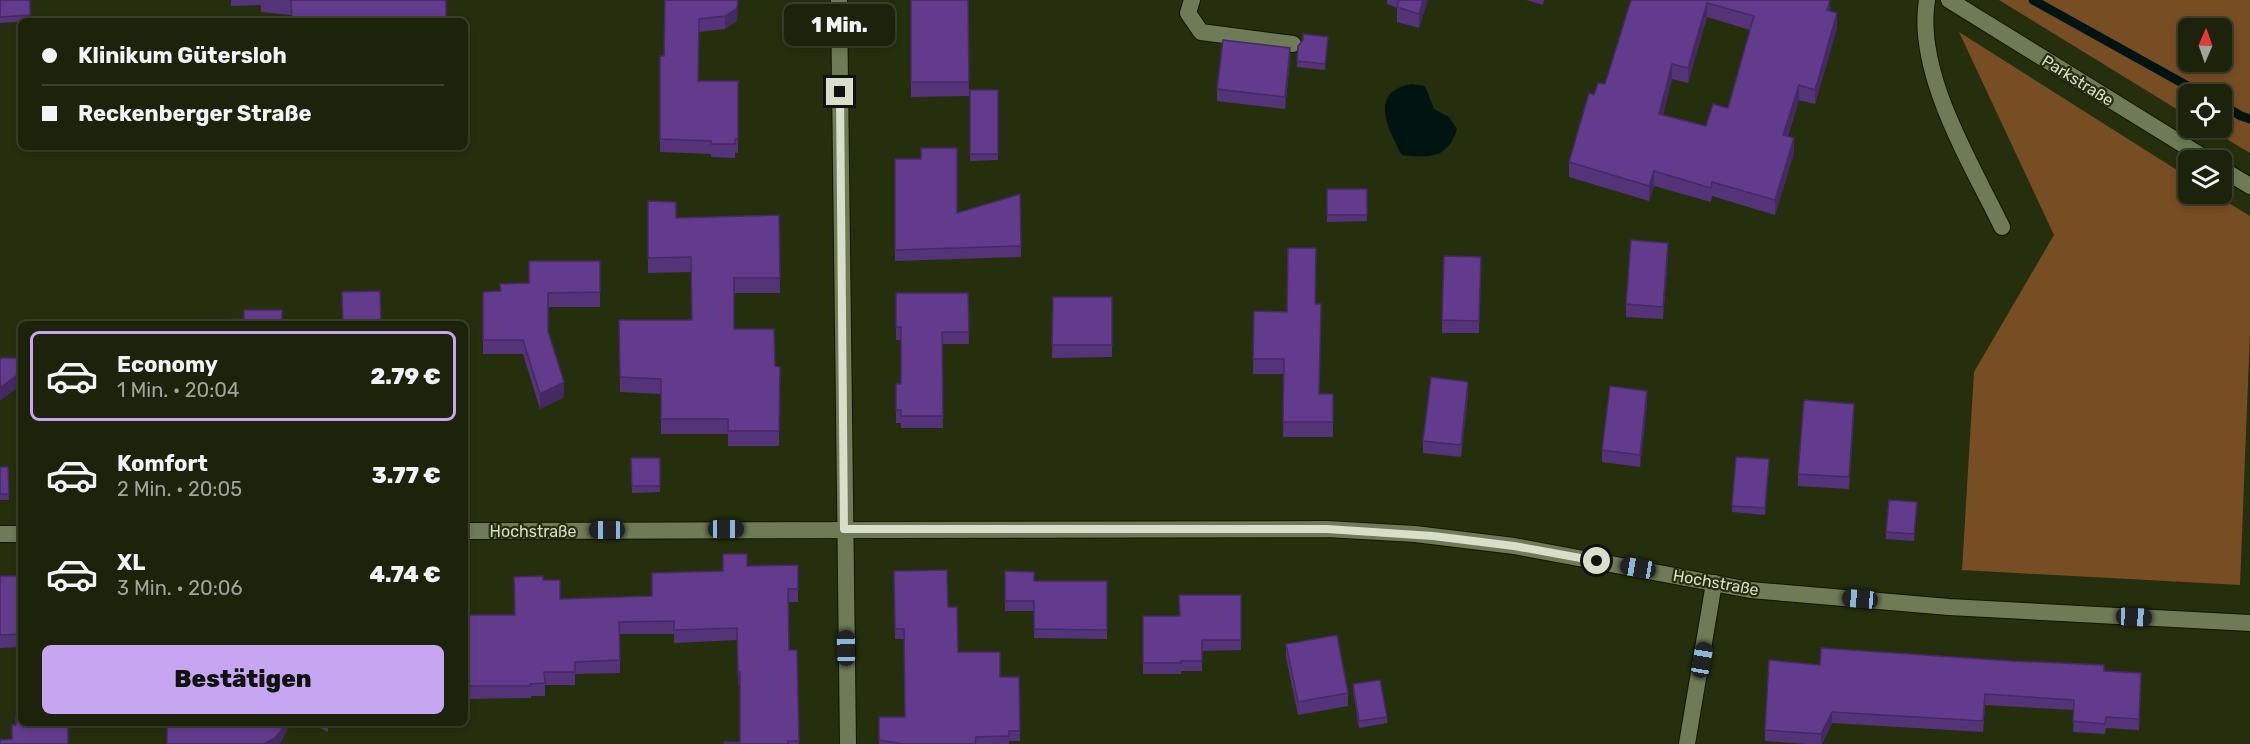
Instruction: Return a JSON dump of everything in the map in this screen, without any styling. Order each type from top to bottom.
[{"type":"street","points":[[840,0],[848,744]]},
{"type":"street","points":[[1192,0],[1188,13],[1201,32],[1293,44]]},
{"type":"street","points":[[1927,0],[1925,15],[1928,50],[1941,101],[2002,226]]},
{"type":"street","name":"Parkstraße","points":[[1949,0],[2192,150]]},
{"type":"street","points":[[2232,175],[2250,186]]},
{"type":"street","name":"Hochstraße","points":[[468,531],[1327,529],[1415,534],[1514,546],[1750,590],[1949,607],[2250,623]]},
{"type":"street","points":[[0,534],[18,534]]},
{"type":"street","points":[[1687,744],[1714,583]]},
{"type":"shaded area","points":[[1999,0],[2250,0],[2250,153],[2225,138],[2232,138],[2232,84],[2178,84],[2178,110]]},
{"type":"shaded area","points":[[1959,32],[2178,171],[2178,204],[2230,204],[2250,216],[2250,331],[2240,585],[1962,570],[1974,372],[2054,235]]},
{"type":"shaded area","points":[[1412,84],[1425,86],[1434,109],[1449,117],[1457,129],[1448,146],[1436,154],[1402,155],[1387,123],[1385,112],[1390,94],[1398,88]]},
{"type":"building","points":[[0,0],[30,0],[30,15],[0,17]]},
{"type":"building","points":[[291,0],[446,0],[446,18],[292,18]]},
{"type":"building","points":[[665,0],[738,0],[737,8],[725,16],[699,19],[698,81],[738,81],[738,139],[735,139],[735,144],[660,139],[660,56],[664,56]]},
{"type":"building","points":[[911,0],[968,0],[969,82],[911,82]]},
{"type":"building","points":[[1399,0],[1423,0],[1419,14],[1397,7]]},
{"type":"building","points":[[1631,0],[1830,0],[1827,10],[1837,13],[1815,90],[1799,85],[1783,135],[1794,138],[1775,200],[1712,182],[1711,188],[1654,171],[1649,186],[1569,162],[1589,93],[1594,95],[1598,83],[1605,84]],"holes":[[[1707,3],[1754,16],[1728,108],[1713,104],[1706,126],[1659,114],[1672,64],[1688,68]]]},
{"type":"building","points":[[1303,34],[1328,37],[1325,64],[1297,61],[1298,46],[1303,40]]},
{"type":"building","points":[[1223,40],[1290,48],[1285,97],[1217,89]]},
{"type":"building","points":[[970,90],[998,90],[998,154],[970,154]]},
{"type":"building","points":[[921,148],[957,148],[957,213],[1020,194],[1021,246],[895,250],[895,159],[921,159]]},
{"type":"building","points":[[1327,189],[1367,189],[1367,215],[1327,215]]},
{"type":"building","points":[[648,201],[676,202],[676,218],[779,215],[780,278],[734,278],[734,329],[774,329],[775,366],[780,367],[779,431],[728,431],[728,419],[661,419],[661,379],[620,377],[619,320],[692,320],[691,257],[648,258]]},
{"type":"building","points":[[1631,240],[1668,243],[1663,307],[1626,304]]},
{"type":"building","points":[[1288,248],[1316,248],[1315,304],[1321,304],[1319,394],[1333,394],[1333,422],[1283,422],[1284,359],[1253,359],[1254,311],[1287,312]]},
{"type":"building","points":[[1444,256],[1481,257],[1479,321],[1442,320]]},
{"type":"building","points":[[529,261],[600,261],[600,292],[548,293],[548,331],[564,382],[540,394],[523,340],[483,340],[483,292],[501,291],[500,284],[529,283]]},
{"type":"building","points":[[380,291],[381,321],[343,321],[342,292]]},
{"type":"building","points":[[896,293],[968,293],[969,332],[942,332],[943,416],[901,416],[901,410],[896,410],[896,384],[901,384],[901,327],[896,327]]},
{"type":"building","points":[[1053,297],[1112,297],[1112,345],[1052,345]]},
{"type":"building","points":[[244,310],[282,310],[282,321],[167,321],[244,319]]},
{"type":"building","points":[[0,358],[18,358],[18,374],[0,388]]},
{"type":"building","points":[[1431,377],[1468,382],[1461,445],[1423,441]]},
{"type":"building","points":[[1610,386],[1647,391],[1640,455],[1602,450]]},
{"type":"building","points":[[1804,400],[1854,404],[1849,477],[1798,474]]},
{"type":"building","points":[[1736,457],[1769,459],[1765,508],[1732,506]]},
{"type":"building","points":[[631,458],[660,458],[660,486],[632,486]]},
{"type":"building","points":[[0,467],[8,467],[9,494],[0,494]]},
{"type":"building","points":[[1889,500],[1917,502],[1914,534],[1886,532]]},
{"type":"building","points":[[723,554],[747,554],[747,566],[798,565],[798,589],[788,589],[789,650],[797,650],[799,741],[788,741],[788,744],[724,744],[724,742],[740,742],[740,672],[738,673],[737,628],[674,630],[674,621],[619,622],[620,660],[575,662],[575,672],[544,672],[545,683],[530,684],[531,686],[468,686],[468,615],[515,615],[514,577],[543,576],[543,580],[560,580],[560,599],[652,596],[652,573],[723,571]]},
{"type":"building","points":[[947,570],[948,607],[957,607],[958,652],[1000,652],[1000,677],[1019,677],[1020,731],[1009,731],[1009,736],[976,737],[975,744],[903,744],[879,740],[879,717],[905,717],[904,629],[895,629],[894,571]]},
{"type":"building","points":[[1005,571],[1034,572],[1034,581],[1107,581],[1107,630],[1034,629],[1034,601],[1005,601]]},
{"type":"building","points":[[0,576],[18,576],[18,634],[0,635]]},
{"type":"building","points":[[1179,595],[1241,595],[1241,640],[1202,640],[1202,661],[1143,663],[1143,616],[1180,616]]},
{"type":"building","points":[[1337,635],[1348,693],[1298,702],[1286,644]]},
{"type":"building","points":[[1821,648],[2104,665],[2104,671],[2141,673],[2139,719],[2106,717],[2105,724],[2073,721],[2074,700],[1985,694],[1983,721],[1832,712],[1821,734],[1765,730],[1769,660],[1820,665]]},
{"type":"building","points":[[1380,680],[1387,717],[1359,721],[1353,684]]},
{"type":"building","points":[[16,715],[18,715],[18,726],[68,726],[68,744],[0,744],[0,740],[12,739],[12,725],[16,725]]},
{"type":"building","points":[[167,726],[283,726],[275,738],[264,744],[167,744]]},
{"type":"waterway","points":[[2033,0],[2184,84]]},
{"type":"waterway","points":[[2232,111],[2250,119]]},
{"type":"route","points":[[840,92],[844,529],[1327,529],[1433,536],[1514,546],[1597,561]]}]
